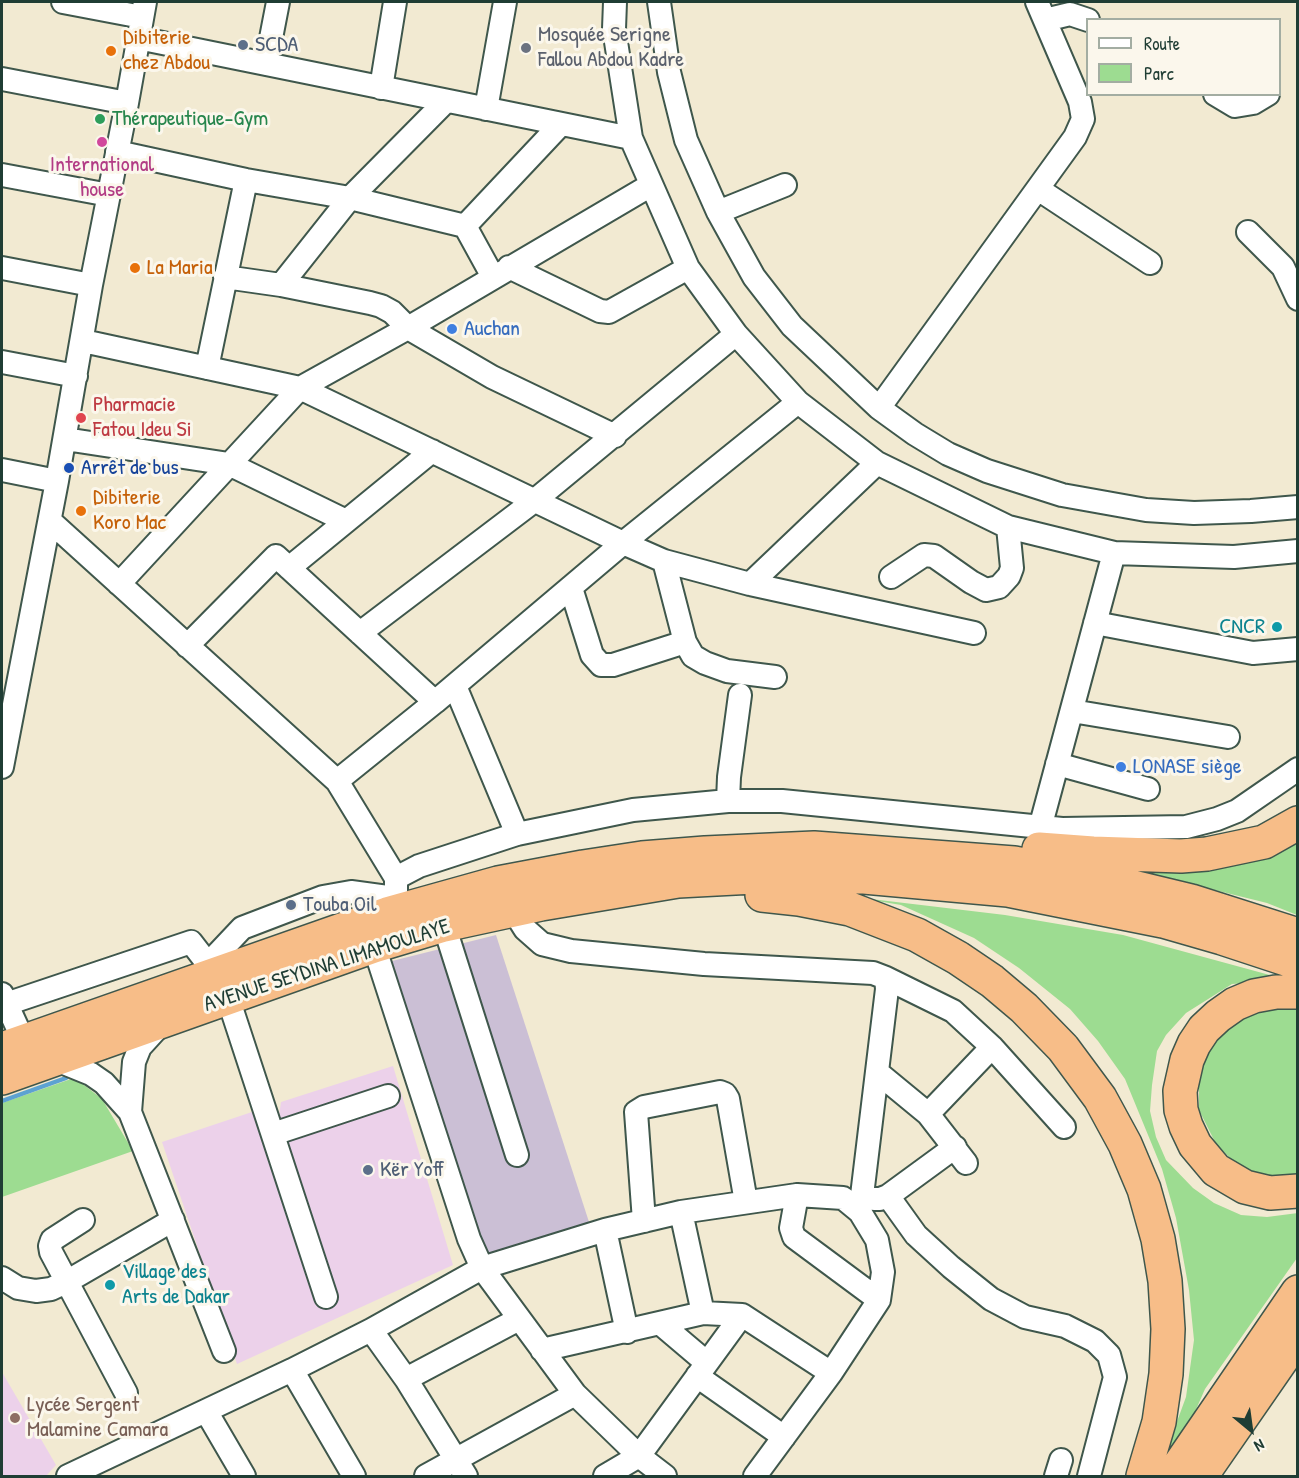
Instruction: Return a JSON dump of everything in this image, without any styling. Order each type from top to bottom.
[{"type":"highway","points":[[814,848],[973,846],[1181,856],[1222,852],[1264,842],[1298,823]]},
{"type":"highway","name":"AVENUE SEYDINA LIMAMOULAYE","points":[[2,1078],[166,1020],[218,978],[392,896],[498,883],[642,858],[814,848],[1014,863],[1108,881],[1191,901],[1298,934]]},
{"type":"highway","name":"AVENUE SEYDINA LIMAMOULAYE","points":[[13,1046],[218,978],[374,946],[444,925],[513,910],[678,881],[773,876],[864,877],[1008,890],[1120,912],[1222,938],[1298,963]]},
{"type":"highway","points":[[602,894],[716,891],[799,899],[829,904],[867,915],[917,935],[958,958],[992,981],[1024,1008],[1064,1048],[1100,1098],[1125,1144],[1144,1189],[1158,1239],[1165,1281],[1168,1329],[1166,1374],[1159,1422],[1143,1476]]},
{"type":"highway","points":[[1298,992],[1276,992],[1254,996],[1235,1004],[1218,1016],[1204,1029],[1194,1044],[1187,1060],[1180,1090],[1181,1110],[1186,1126],[1195,1145],[1216,1170],[1251,1189],[1270,1193],[1298,1191]]},
{"type":"highway","points":[[1172,1476],[1298,1292]]},
{"type":"highway","points":[[1201,1476],[1298,1335]]},
{"type":"highway","points":[[1245,1411],[1298,1357]]},
{"type":"street","points":[[63,2],[141,19],[266,64],[631,138]]},
{"type":"street","points":[[266,64],[278,2]]},
{"type":"street","points":[[381,88],[395,2]]},
{"type":"street","points":[[486,109],[505,2]]},
{"type":"street","points":[[615,2],[614,28],[631,138],[688,268],[736,334],[798,402],[877,463],[1008,527],[1114,553],[1234,557],[1298,551]]},
{"type":"street","points":[[659,2],[669,72],[686,140],[718,212],[754,277],[792,326],[879,408],[948,454],[987,471],[1062,495],[1146,510],[1194,513],[1298,507]]},
{"type":"street","points":[[879,408],[1075,137],[1083,119],[1080,102],[1041,11],[1071,14],[1086,19]]},
{"type":"street","points":[[2,767],[50,521],[141,19]]},
{"type":"street","points":[[2,79],[127,103]]},
{"type":"street","points":[[1218,96],[1235,106],[1252,103],[1264,96]]},
{"type":"street","points":[[281,285],[350,198],[446,101]]},
{"type":"street","points":[[465,226],[561,124]]},
{"type":"street","points":[[117,152],[246,180],[350,198],[465,226],[501,272],[600,311],[609,312],[688,268]]},
{"type":"street","points":[[2,175],[109,195]]},
{"type":"street","points":[[207,368],[246,180]]},
{"type":"street","points":[[119,584],[300,388],[408,328],[651,185]]},
{"type":"street","points":[[718,212],[785,185]]},
{"type":"street","points":[[1038,189],[1150,263]]},
{"type":"street","points":[[1248,232],[1283,267],[1298,298]]},
{"type":"street","points":[[2,268],[91,285]]},
{"type":"street","points":[[225,277],[281,285],[370,303],[392,312],[408,328],[492,377],[615,436]]},
{"type":"street","points":[[360,633],[534,501],[736,334]]},
{"type":"street","points":[[82,344],[83,341],[300,388],[664,561],[750,584],[974,633]]},
{"type":"street","points":[[2,362],[76,376]]},
{"type":"street","points":[[337,781],[455,686],[623,543],[798,402]]},
{"type":"street","points":[[65,439],[229,464],[346,521]]},
{"type":"street","points":[[289,568],[432,452]]},
{"type":"street","points":[[750,584],[877,463]]},
{"type":"street","points":[[2,470],[57,481]]},
{"type":"street","points":[[50,521],[337,781],[392,896],[419,866],[517,834],[633,810],[728,801],[782,801],[1040,828],[1186,827],[1237,811],[1298,768]]},
{"type":"street","points":[[891,577],[913,560],[924,555],[934,556],[986,590],[999,587],[1009,576],[1012,568],[1008,527]]},
{"type":"street","points":[[1040,828],[1114,553]]},
{"type":"street","points":[[187,646],[276,556],[435,702]]},
{"type":"street","points":[[664,561],[685,642],[693,656],[727,671],[775,677]]},
{"type":"street","points":[[571,588],[592,655],[602,665],[613,665],[685,642]]},
{"type":"street","points":[[1095,623],[1253,653],[1298,649]]},
{"type":"street","points":[[455,686],[517,834]]},
{"type":"street","points":[[728,801],[740,694]]},
{"type":"street","points":[[1072,711],[1228,737]]},
{"type":"street","points":[[1057,764],[1148,789]]},
{"type":"street","points":[[513,910],[525,929],[542,944],[571,951],[704,964],[873,973],[886,978],[952,1011],[992,1047],[1064,1127]]},
{"type":"street","points":[[444,925],[517,1155]]},
{"type":"street","points":[[13,1046],[4,999],[191,942],[218,978],[273,1134],[326,1297]]},
{"type":"street","points":[[374,946],[469,1239],[482,1268],[575,1394],[639,1456],[665,1476]]},
{"type":"street","points":[[754,1476],[831,1373],[879,1300],[884,1272],[877,1240],[861,1204],[886,978]]},
{"type":"street","points":[[130,1112],[134,1062],[140,1047],[150,1034],[166,1020]]},
{"type":"street","points":[[928,1114],[992,1047]]},
{"type":"street","points":[[54,1059],[91,1074],[104,1083],[130,1112],[224,1351]]},
{"type":"street","points":[[68,1476],[292,1370],[371,1330],[482,1268],[605,1230],[681,1212],[797,1195],[843,1198],[861,1204],[888,1197],[961,1155],[928,1114],[877,1072]]},
{"type":"street","points":[[644,1221],[636,1112],[644,1107],[720,1092],[728,1099],[746,1202]]},
{"type":"street","points":[[273,1134],[388,1096]]},
{"type":"street","points":[[797,1195],[791,1228],[794,1237],[879,1300]]},
{"type":"street","points":[[888,1197],[916,1235],[991,1299],[1025,1317],[1065,1326],[1095,1341],[1109,1356],[1115,1377],[1089,1476]]},
{"type":"street","points":[[681,1212],[703,1313]]},
{"type":"street","points":[[83,1220],[57,1236],[50,1246],[51,1252],[126,1393]]},
{"type":"street","points":[[2,1278],[18,1288],[36,1291],[51,1288],[68,1281],[173,1220]]},
{"type":"street","points":[[605,1230],[627,1332]]},
{"type":"street","points":[[542,1350],[703,1313],[742,1315],[831,1373]]},
{"type":"street","points":[[605,1476],[639,1456],[742,1315]]},
{"type":"street","points":[[406,1379],[519,1319]]},
{"type":"street","points":[[661,1324],[702,1370],[784,1437]]},
{"type":"street","points":[[371,1330],[406,1379],[461,1468]]},
{"type":"street","points":[[292,1370],[354,1476]]},
{"type":"street","points":[[426,1476],[461,1468],[575,1394]]},
{"type":"street","points":[[206,1411],[244,1476]]},
{"type":"shaded area","points":[[496,935],[589,1222],[483,1256],[392,961]]},
{"type":"shaded area","points":[[393,1066],[453,1265],[237,1364],[162,1142],[255,1111],[265,1120],[279,1116],[281,1102]]},
{"type":"shaded area","name":"Lycée Sergent Malamine Camara","points":[[2,1372],[56,1465],[46,1476],[2,1476]]},
{"type":"green space","points":[[1297,843],[1297,915],[1267,903],[1126,868],[1213,869],[1242,864]]},
{"type":"green space","points":[[854,897],[1005,915],[1123,935],[1288,980],[1232,984],[1186,1013],[1166,1035],[1157,1051],[1150,1111],[1156,1137],[1166,1160],[1193,1188],[1214,1203],[1241,1215],[1267,1217],[1298,1213],[1297,1258],[1205,1389],[1183,1439],[1157,1476],[1186,1397],[1194,1340],[1189,1290],[1176,1218],[1162,1169],[1125,1079],[1098,1041],[1070,1009],[1019,968],[974,938],[901,905]]},
{"type":"green space","points":[[1297,1004],[1297,1174],[1275,1178],[1255,1174],[1234,1162],[1216,1144],[1199,1110],[1199,1072],[1205,1055],[1240,1015]]},
{"type":"green space","points":[[71,1079],[79,1081],[102,1099],[133,1151],[2,1197],[2,1103]]},
{"type":"waterway","points":[[2,1101],[66,1078]]},
{"type":"place","name":"SCDA","points":[[243,45]]},
{"type":"place","name":"Mosquée Serigne Fallou Abdou Kadre","points":[[526,48]]},
{"type":"place","name":"Dibiterie chez Abdou","points":[[111,51]]},
{"type":"place","name":"Thérapeutique-Gym","points":[[100,119]]},
{"type":"place","name":"International house","points":[[102,142]]},
{"type":"place","name":"La Maria","points":[[135,268]]},
{"type":"place","name":"Auchan","points":[[452,329]]},
{"type":"place","name":"Pharmacie Fatou Ideu Si","points":[[81,418]]},
{"type":"place","name":"Arrêt de bus","points":[[69,468]]},
{"type":"place","name":"Dibiterie Koro Mac","points":[[81,511]]},
{"type":"place","name":"CNCR","points":[[1277,627]]},
{"type":"place","name":"LONASE siège","points":[[1121,767]]},
{"type":"place","name":"Touba Oil","points":[[291,905]]},
{"type":"place","name":"Kër Yoff","points":[[368,1170]]},
{"type":"place","name":"Village des Arts de Dakar","points":[[110,1285]]},
{"type":"place","name":"Lycée Sergent Malamine Camara","points":[[15,1418]]}]
